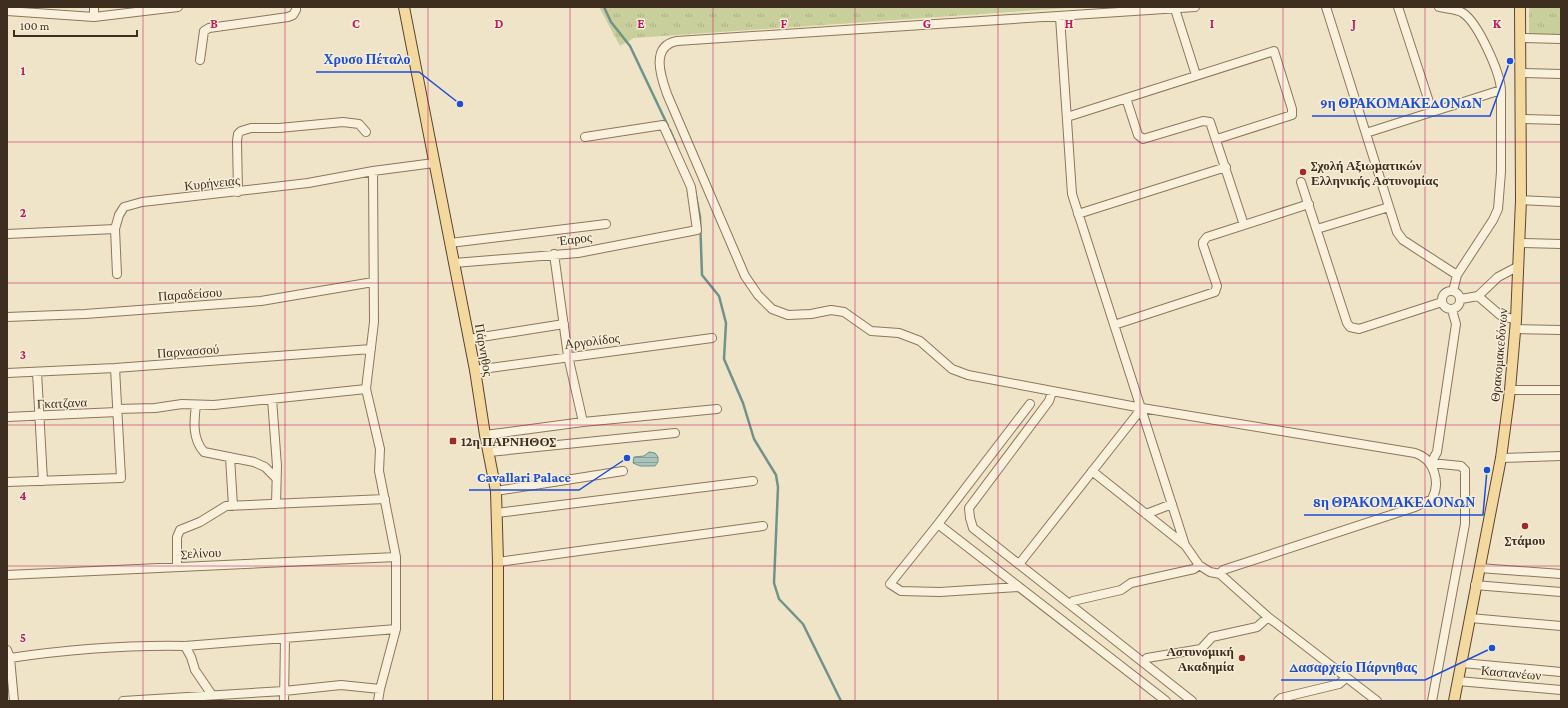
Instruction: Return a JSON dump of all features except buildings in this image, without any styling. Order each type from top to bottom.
[{"type":"main road","name":"Πάρνηθος","points":[[404,7],[469,338],[496,491],[498,562],[498,701]]},
{"type":"main road","name":"Θρακομακεδόνων","points":[[1454,701],[1478,568],[1501,458],[1510,390],[1516,325],[1520,243],[1520,7]]},
{"type":"street","points":[[94,7],[94,18]]},
{"type":"street","points":[[7,10],[94,18],[178,7]]},
{"type":"street","points":[[200,60],[204,31],[209,28],[288,17],[293,15],[296,7]]},
{"type":"street","points":[[1195,7],[677,41],[664,47],[659,62],[660,72],[667,94],[745,276],[758,295],[772,309],[788,315],[837,310],[844,312],[871,331],[899,333],[920,341],[952,369],[968,375],[1142,408],[1415,453],[1424,456],[1431,463],[1436,485],[1432,499],[1415,507],[1223,570],[1220,574]]},
{"type":"street","points":[[1326,7],[1399,236],[1457,275]]},
{"type":"street","points":[[1398,7],[1432,111]]},
{"type":"street","points":[[1439,7],[1460,12],[1467,18],[1493,60],[1500,80],[1501,90],[1501,172],[1498,209],[1494,220],[1457,275],[1453,291]]},
{"type":"street","points":[[1175,9],[1196,75]]},
{"type":"street","points":[[1060,17],[1071,186],[1078,214],[1142,408],[1185,545]]},
{"type":"street","points":[[1521,38],[1561,39]]},
{"type":"street","points":[[1067,117],[1274,51],[1292,109],[1292,115],[1217,140]]},
{"type":"street","points":[[1521,73],[1561,74]]},
{"type":"street","points":[[1366,133],[1501,90]]},
{"type":"street","points":[[1126,98],[1140,138],[1146,139],[1207,120],[1212,125],[1244,225]]},
{"type":"street","points":[[1521,119],[1561,120]]},
{"type":"street","points":[[238,192],[237,141],[238,134],[242,131],[251,128],[279,128],[343,122],[358,124],[366,132]]},
{"type":"street","name":"Έαρος","points":[[454,263],[578,253],[698,230],[691,187],[663,125],[585,137]]},
{"type":"street","name":"Κυρήνειας","points":[[115,229],[119,215],[124,207],[142,202],[308,183],[373,171],[434,163]]},
{"type":"street","points":[[1078,214],[1226,167]]},
{"type":"street","points":[[373,171],[374,322],[366,389],[380,448],[379,471],[396,557],[396,629],[378,701]]},
{"type":"street","points":[[1302,182],[1347,323],[1350,326],[1359,329],[1442,302]]},
{"type":"street","points":[[1521,200],[1561,202]]},
{"type":"street","points":[[1114,326],[1215,292],[1217,286],[1203,242],[1207,237],[1309,204]]},
{"type":"street","points":[[1317,229],[1389,207]]},
{"type":"street","points":[[450,243],[606,224]]},
{"type":"street","points":[[7,234],[115,229],[118,274]]},
{"type":"street","points":[[1520,243],[1561,244]]},
{"type":"street","points":[[554,254],[568,356],[583,422]]},
{"type":"street","points":[[1461,299],[1478,296],[1498,277],[1519,266]]},
{"type":"street","name":"Παραδείσου","points":[[7,318],[85,314],[261,301],[373,282]]},
{"type":"street","points":[[1452,310],[1444,307],[1442,302],[1445,294],[1453,291]]},
{"type":"street","points":[[1452,310],[1460,305],[1461,299],[1458,294],[1453,291]]},
{"type":"street","points":[[1478,296],[1500,315],[1516,325],[1561,330]]},
{"type":"street","points":[[1431,463],[1437,452],[1456,324],[1452,310]]},
{"type":"street","points":[[469,338],[564,324]]},
{"type":"street","name":"Αργολίδος","points":[[475,370],[568,356],[712,338]]},
{"type":"street","name":"Παρνασσού","points":[[7,373],[115,368],[371,349]]},
{"type":"street","points":[[7,482],[121,478],[115,368]]},
{"type":"street","points":[[37,372],[43,481]]},
{"type":"street","name":"Γκατζανα","points":[[7,417],[196,405],[366,389]]},
{"type":"street","points":[[1510,390],[1561,390]]},
{"type":"street","points":[[1052,392],[1049,401],[969,508],[970,518],[974,528],[1192,701]]},
{"type":"street","points":[[272,399],[276,504]]},
{"type":"street","points":[[1019,587],[940,592],[901,591],[890,584],[1030,404]]},
{"type":"street","points":[[196,405],[194,424],[196,438],[199,446],[204,452],[212,455],[254,462],[265,466],[276,478]]},
{"type":"street","points":[[485,435],[583,422],[716,408]]},
{"type":"street","points":[[1020,563],[1142,408]]},
{"type":"street","points":[[489,452],[675,433]]},
{"type":"street","points":[[1501,458],[1561,456]]},
{"type":"street","points":[[230,457],[233,506]]},
{"type":"street","points":[[1431,463],[1461,466],[1465,470],[1465,524],[1432,701]]},
{"type":"street","points":[[496,491],[624,471]]},
{"type":"street","points":[[1092,471],[1185,545],[1199,565],[1210,572],[1220,574],[1268,617],[1377,701]]},
{"type":"street","points":[[497,513],[753,481]]},
{"type":"street","points":[[178,566],[177,537],[180,530],[200,522],[226,506],[385,499]]},
{"type":"street","points":[[1146,514],[1172,504]]},
{"type":"street","points":[[938,524],[1166,701]]},
{"type":"street","points":[[498,562],[763,526]]},
{"type":"street","name":"Σελίνου","points":[[7,575],[396,557]]},
{"type":"street","points":[[1070,604],[1073,601],[1121,590],[1131,583],[1194,569],[1199,565]]},
{"type":"street","points":[[1478,568],[1561,574]]},
{"type":"street","points":[[1475,585],[1561,592]]},
{"type":"street","points":[[1144,662],[1147,658],[1201,649],[1212,637],[1257,627],[1268,617]]},
{"type":"street","points":[[1470,618],[1561,626]]},
{"type":"street","points":[[14,701],[8,654],[153,646],[185,646],[396,629]]},
{"type":"street","points":[[284,701],[285,638]]},
{"type":"street","points":[[185,646],[191,657],[195,670],[212,695]]},
{"type":"street","points":[[1462,663],[1561,672]]},
{"type":"street","points":[[1278,701],[1281,698],[1339,684],[1346,678]]},
{"type":"street","name":"Καστανέων","points":[[1458,681],[1561,690]]},
{"type":"street","points":[[123,701],[284,691],[341,685],[380,689]]},
{"type":"green space","points":[[599,7],[1082,7],[634,38],[620,46]]},
{"type":"green space","points":[[1529,7],[1561,7],[1561,37],[1529,36]]},
{"type":"water","points":[[649,452],[655,453],[658,457],[658,462],[655,466],[640,466],[633,463],[634,457],[644,456]]},
{"type":"waterway","points":[[604,7],[611,22],[630,46],[668,126]]},
{"type":"waterway","points":[[670,130],[676,144]]},
{"type":"waterway","points":[[695,191],[700,217],[702,275],[719,296],[726,323],[724,359],[743,403],[754,439],[776,475],[778,487],[774,583],[779,599],[803,624],[841,701]]},
{"type":"place","name":"9η ΘΡΑΚΟΜΑΚΕΔΟΝΩΝ","points":[[1510,61]]},
{"type":"place","name":"Χρυσο Πέταλο","points":[[460,104]]},
{"type":"place","name":"Σχολή Αξιωματικών Ελληνικής Αστυνομίας","points":[[1303,172]]},
{"type":"place","name":"12η ΠΑΡΝΗΘΟΣ","points":[[453,441]]},
{"type":"place","name":"Cavallari Palace","points":[[627,458]]},
{"type":"place","name":"8η ΘΡΑΚΟΜΑΚΕΔΟΝΩΝ","points":[[1487,470]]},
{"type":"place","name":"Στάμου","points":[[1525,526]]},
{"type":"place","name":"Δασαρχείο Πάρνηθας","points":[[1492,648]]},
{"type":"place","name":"Αστυνομική Ακαδημία","points":[[1242,658]]}]
